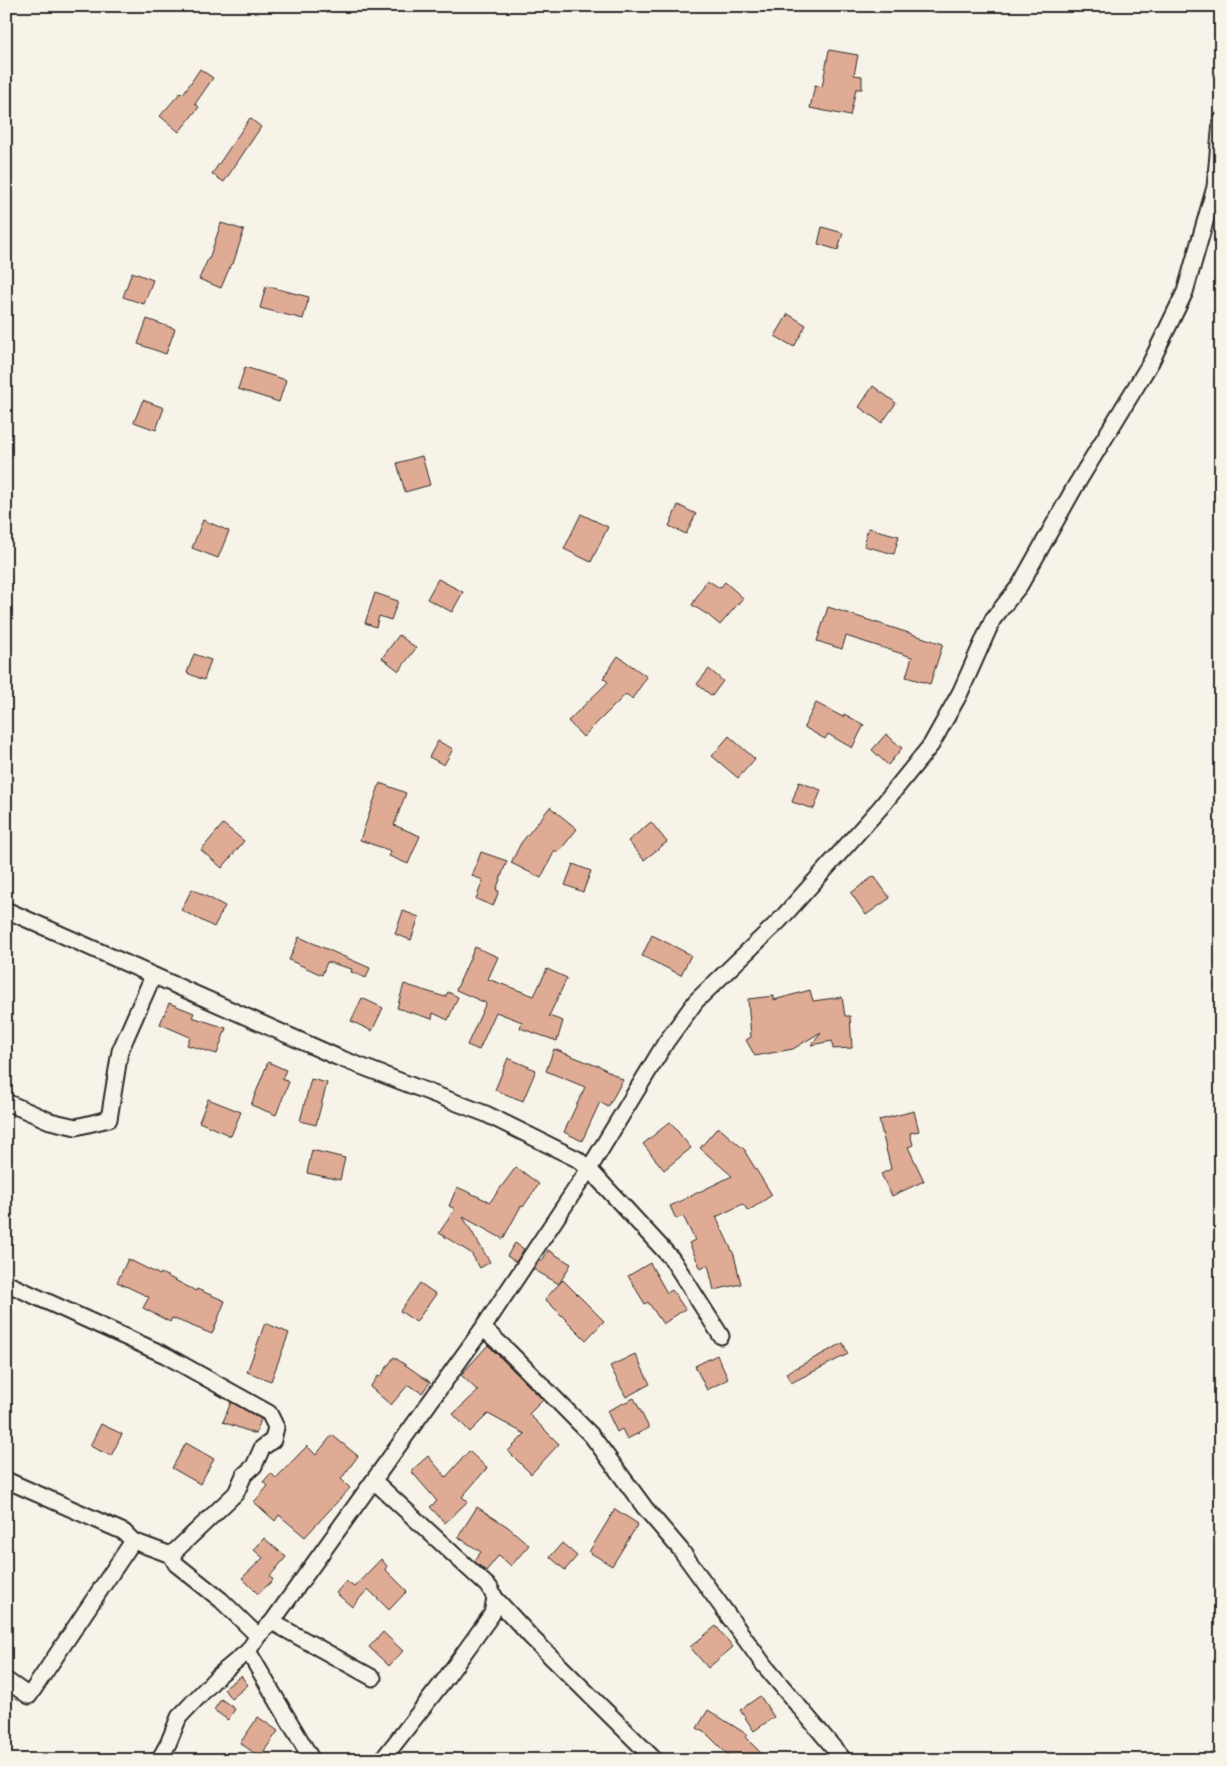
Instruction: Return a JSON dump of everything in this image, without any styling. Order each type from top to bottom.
[{"type":"street","points":[[159,1760],[179,1717],[218,1676],[248,1650],[258,1636],[272,1622],[483,1328],[588,1169],[666,1042],[696,1001],[780,920],[880,808],[931,746],[960,693],[993,619],[1020,585],[1076,485],[1151,362],[1185,292],[1215,187],[1221,121]]},
{"type":"street","points":[[6,910],[337,1057],[486,1114],[576,1159],[588,1169],[672,1260],[721,1336]]},
{"type":"street","points":[[6,1102],[50,1121],[76,1127],[109,1119],[120,1051],[153,976]]},
{"type":"street","points":[[6,1283],[165,1355],[269,1413],[276,1427],[273,1440],[262,1448],[254,1466],[244,1474],[236,1493],[171,1555]]},
{"type":"street","points":[[483,1328],[592,1436],[645,1508],[680,1550],[764,1664],[844,1760]]},
{"type":"street","points":[[6,1480],[124,1532],[133,1541],[171,1555],[176,1564],[221,1600],[258,1636]]},
{"type":"street","points":[[374,1481],[490,1588],[495,1598],[532,1638],[656,1760]]},
{"type":"street","points":[[6,1680],[28,1696],[133,1541]]},
{"type":"street","points":[[382,1760],[446,1678],[492,1614],[495,1598]]},
{"type":"street","points":[[272,1622],[373,1678]]},
{"type":"street","points":[[248,1650],[312,1760]]},
{"type":"building","points":[[829,50],[858,55],[854,75],[862,76],[862,89],[856,89],[850,116],[810,108],[815,85],[822,87]]},
{"type":"building","points":[[200,69],[213,78],[195,104],[199,107],[179,132],[160,116],[181,92],[183,94]]},
{"type":"building","points":[[250,118],[261,127],[224,182],[212,174]]},
{"type":"building","points":[[221,223],[244,230],[233,264],[231,264],[221,288],[199,279],[209,259]]},
{"type":"building","points":[[822,227],[843,233],[838,250],[818,244]]},
{"type":"building","points":[[132,272],[153,280],[144,304],[123,297]]},
{"type":"building","points":[[266,286],[309,297],[303,319],[260,308]]},
{"type":"building","points":[[788,314],[806,325],[794,347],[775,336]]},
{"type":"building","points":[[147,319],[175,329],[166,354],[138,344]]},
{"type":"building","points":[[245,367],[286,380],[279,402],[238,389]]},
{"type":"building","points":[[873,386],[896,403],[882,423],[859,407]]},
{"type":"building","points":[[143,400],[164,408],[156,430],[134,422]]},
{"type":"building","points":[[422,456],[430,485],[405,492],[397,463]]},
{"type":"building","points":[[678,505],[696,514],[686,534],[669,526]]},
{"type":"building","points":[[581,514],[608,527],[591,562],[564,549]]},
{"type":"building","points":[[203,520],[229,531],[218,558],[192,548]]},
{"type":"building","points":[[868,528],[899,536],[894,554],[864,546]]},
{"type":"building","points":[[438,579],[463,592],[452,612],[427,599]]},
{"type":"building","points":[[707,580],[720,588],[725,582],[743,598],[720,625],[692,605]]},
{"type":"building","points":[[375,593],[398,601],[391,620],[379,616],[376,627],[365,623]]},
{"type":"building","points":[[828,607],[943,644],[930,684],[906,677],[912,657],[846,636],[842,649],[817,641]]},
{"type":"building","points":[[399,635],[416,648],[399,671],[382,658]]},
{"type":"building","points":[[194,654],[211,660],[204,680],[187,673]]},
{"type":"building","points":[[618,656],[647,677],[632,699],[626,694],[583,737],[568,721],[608,682],[603,678]]},
{"type":"building","points":[[709,669],[723,681],[712,696],[697,684]]},
{"type":"building","points":[[816,703],[843,717],[844,714],[864,725],[852,748],[828,734],[825,739],[804,727]]},
{"type":"building","points":[[886,734],[902,748],[888,765],[872,750]]},
{"type":"building","points":[[729,736],[755,759],[738,778],[712,756]]},
{"type":"building","points":[[438,741],[453,749],[444,765],[429,757]]},
{"type":"building","points":[[799,782],[821,790],[814,809],[792,802]]},
{"type":"building","points":[[380,783],[406,793],[394,825],[420,836],[408,864],[389,856],[391,851],[360,840]]},
{"type":"building","points":[[550,807],[577,829],[558,853],[555,850],[541,878],[511,863],[521,843]]},
{"type":"building","points":[[651,822],[667,842],[644,860],[628,841]]},
{"type":"building","points":[[223,824],[244,841],[222,868],[201,850]]},
{"type":"building","points":[[481,852],[507,861],[496,890],[499,891],[493,906],[476,899],[483,880],[472,876]]},
{"type":"building","points":[[573,864],[591,871],[583,892],[565,885]]},
{"type":"building","points":[[874,876],[890,898],[866,915],[851,893]]},
{"type":"building","points":[[192,889],[225,906],[214,927],[181,910]]},
{"type":"building","points":[[403,911],[419,917],[411,940],[395,934]]},
{"type":"building","points":[[652,935],[691,955],[681,975],[642,956]]},
{"type":"building","points":[[299,937],[370,968],[366,978],[351,972],[352,969],[327,962],[322,975],[289,960]]},
{"type":"building","points":[[475,947],[498,957],[488,979],[534,996],[547,969],[567,978],[549,1016],[563,1021],[557,1041],[520,1028],[522,1022],[496,1012],[479,1050],[467,1045],[486,1003],[456,990]]},
{"type":"building","points":[[404,984],[445,997],[448,992],[458,997],[448,1020],[433,1013],[432,1019],[397,1008]]},
{"type":"building","points":[[810,990],[813,1001],[842,997],[845,1016],[850,1016],[852,1048],[833,1049],[832,1041],[811,1045],[821,1032],[793,1049],[755,1056],[746,1040],[751,1037],[748,999],[774,996],[774,1000]]},
{"type":"building","points":[[362,998],[383,1008],[372,1031],[351,1021]]},
{"type":"building","points":[[169,1003],[194,1013],[192,1017],[226,1028],[217,1054],[187,1045],[190,1037],[160,1024]]},
{"type":"building","points":[[554,1049],[598,1065],[623,1080],[608,1107],[600,1102],[582,1141],[564,1132],[585,1087],[546,1071]]},
{"type":"building","points":[[508,1058],[536,1070],[523,1101],[495,1090]]},
{"type":"building","points":[[268,1062],[286,1070],[282,1079],[289,1082],[276,1115],[251,1105]]},
{"type":"building","points":[[311,1079],[327,1083],[316,1125],[300,1121]]},
{"type":"building","points":[[208,1099],[241,1112],[231,1136],[199,1122]]},
{"type":"building","points":[[914,1111],[919,1131],[910,1133],[913,1145],[908,1147],[924,1181],[892,1196],[881,1174],[891,1169],[879,1120]]},
{"type":"building","points":[[670,1122],[691,1148],[664,1170],[643,1144]]},
{"type":"building","points":[[718,1127],[746,1151],[772,1195],[748,1211],[743,1204],[716,1217],[734,1255],[741,1284],[714,1290],[708,1265],[701,1269],[689,1243],[695,1240],[683,1216],[676,1219],[670,1206],[732,1176],[700,1148]]},
{"type":"building","points":[[312,1150],[345,1158],[340,1180],[307,1173]]},
{"type":"building","points":[[516,1167],[539,1184],[523,1207],[521,1206],[503,1239],[463,1217],[490,1262],[480,1268],[471,1253],[439,1233],[455,1209],[449,1206],[457,1187],[490,1202]]},
{"type":"building","points":[[515,1243],[524,1249],[516,1262],[507,1256]]},
{"type":"building","points":[[548,1250],[571,1264],[559,1284],[533,1269],[540,1259],[542,1261]]},
{"type":"building","points":[[128,1259],[196,1291],[197,1289],[225,1301],[212,1334],[172,1318],[170,1322],[143,1308],[149,1297],[117,1282]]},
{"type":"building","points":[[650,1263],[667,1293],[672,1290],[685,1309],[663,1324],[648,1302],[645,1304],[628,1276]]},
{"type":"building","points":[[563,1280],[604,1321],[586,1340],[545,1299]]},
{"type":"building","points":[[420,1283],[436,1294],[416,1322],[400,1311]]},
{"type":"building","points":[[265,1323],[289,1333],[271,1381],[247,1372]]},
{"type":"building","points":[[843,1343],[848,1354],[791,1383],[786,1373]]},
{"type":"building","points":[[488,1345],[543,1400],[529,1414],[559,1444],[531,1474],[508,1451],[525,1434],[488,1414],[470,1432],[453,1414],[478,1391],[461,1375]]},
{"type":"building","points":[[635,1354],[650,1384],[626,1397],[610,1366]]},
{"type":"building","points":[[717,1355],[728,1379],[707,1390],[695,1366]]},
{"type":"building","points":[[394,1357],[430,1382],[422,1393],[408,1385],[391,1405],[370,1387],[378,1376],[380,1377]]},
{"type":"building","points":[[634,1398],[649,1428],[627,1439],[622,1429],[617,1432],[607,1411]]},
{"type":"building","points":[[231,1402],[261,1419],[256,1434],[223,1422]]},
{"type":"building","points":[[101,1424],[122,1434],[111,1456],[90,1446]]},
{"type":"building","points":[[332,1435],[358,1456],[341,1479],[350,1488],[305,1537],[279,1515],[275,1521],[254,1502],[268,1486],[263,1482],[271,1473],[276,1478],[307,1446],[316,1455]]},
{"type":"building","points":[[186,1443],[214,1459],[200,1484],[172,1468]]},
{"type":"building","points":[[469,1451],[487,1468],[462,1497],[468,1501],[445,1523],[430,1507],[437,1501],[411,1471],[428,1456],[446,1477]]},
{"type":"building","points":[[477,1507],[508,1527],[529,1545],[511,1566],[499,1555],[486,1571],[474,1561],[481,1552],[458,1537]]},
{"type":"building","points":[[615,1509],[638,1524],[612,1566],[589,1552]]},
{"type":"building","points":[[264,1538],[286,1557],[270,1576],[273,1580],[258,1594],[242,1578],[263,1558],[254,1550]]},
{"type":"building","points":[[562,1543],[577,1556],[565,1570],[550,1557]]},
{"type":"building","points":[[381,1559],[387,1566],[385,1569],[407,1591],[389,1610],[368,1589],[352,1607],[336,1593],[346,1581],[354,1587]]},
{"type":"building","points":[[716,1626],[733,1647],[708,1668],[690,1647]]},
{"type":"building","points":[[383,1632],[403,1651],[389,1666],[369,1647]]},
{"type":"building","points":[[241,1676],[248,1685],[231,1699],[224,1689]]},
{"type":"building","points":[[760,1696],[774,1717],[754,1731],[740,1710]]},
{"type":"building","points":[[221,1699],[235,1709],[228,1720],[214,1710]]},
{"type":"building","points":[[708,1710],[748,1735],[745,1737],[768,1760],[733,1760],[708,1735],[697,1728]]},
{"type":"building","points":[[258,1717],[278,1731],[260,1757],[240,1743]]}]
